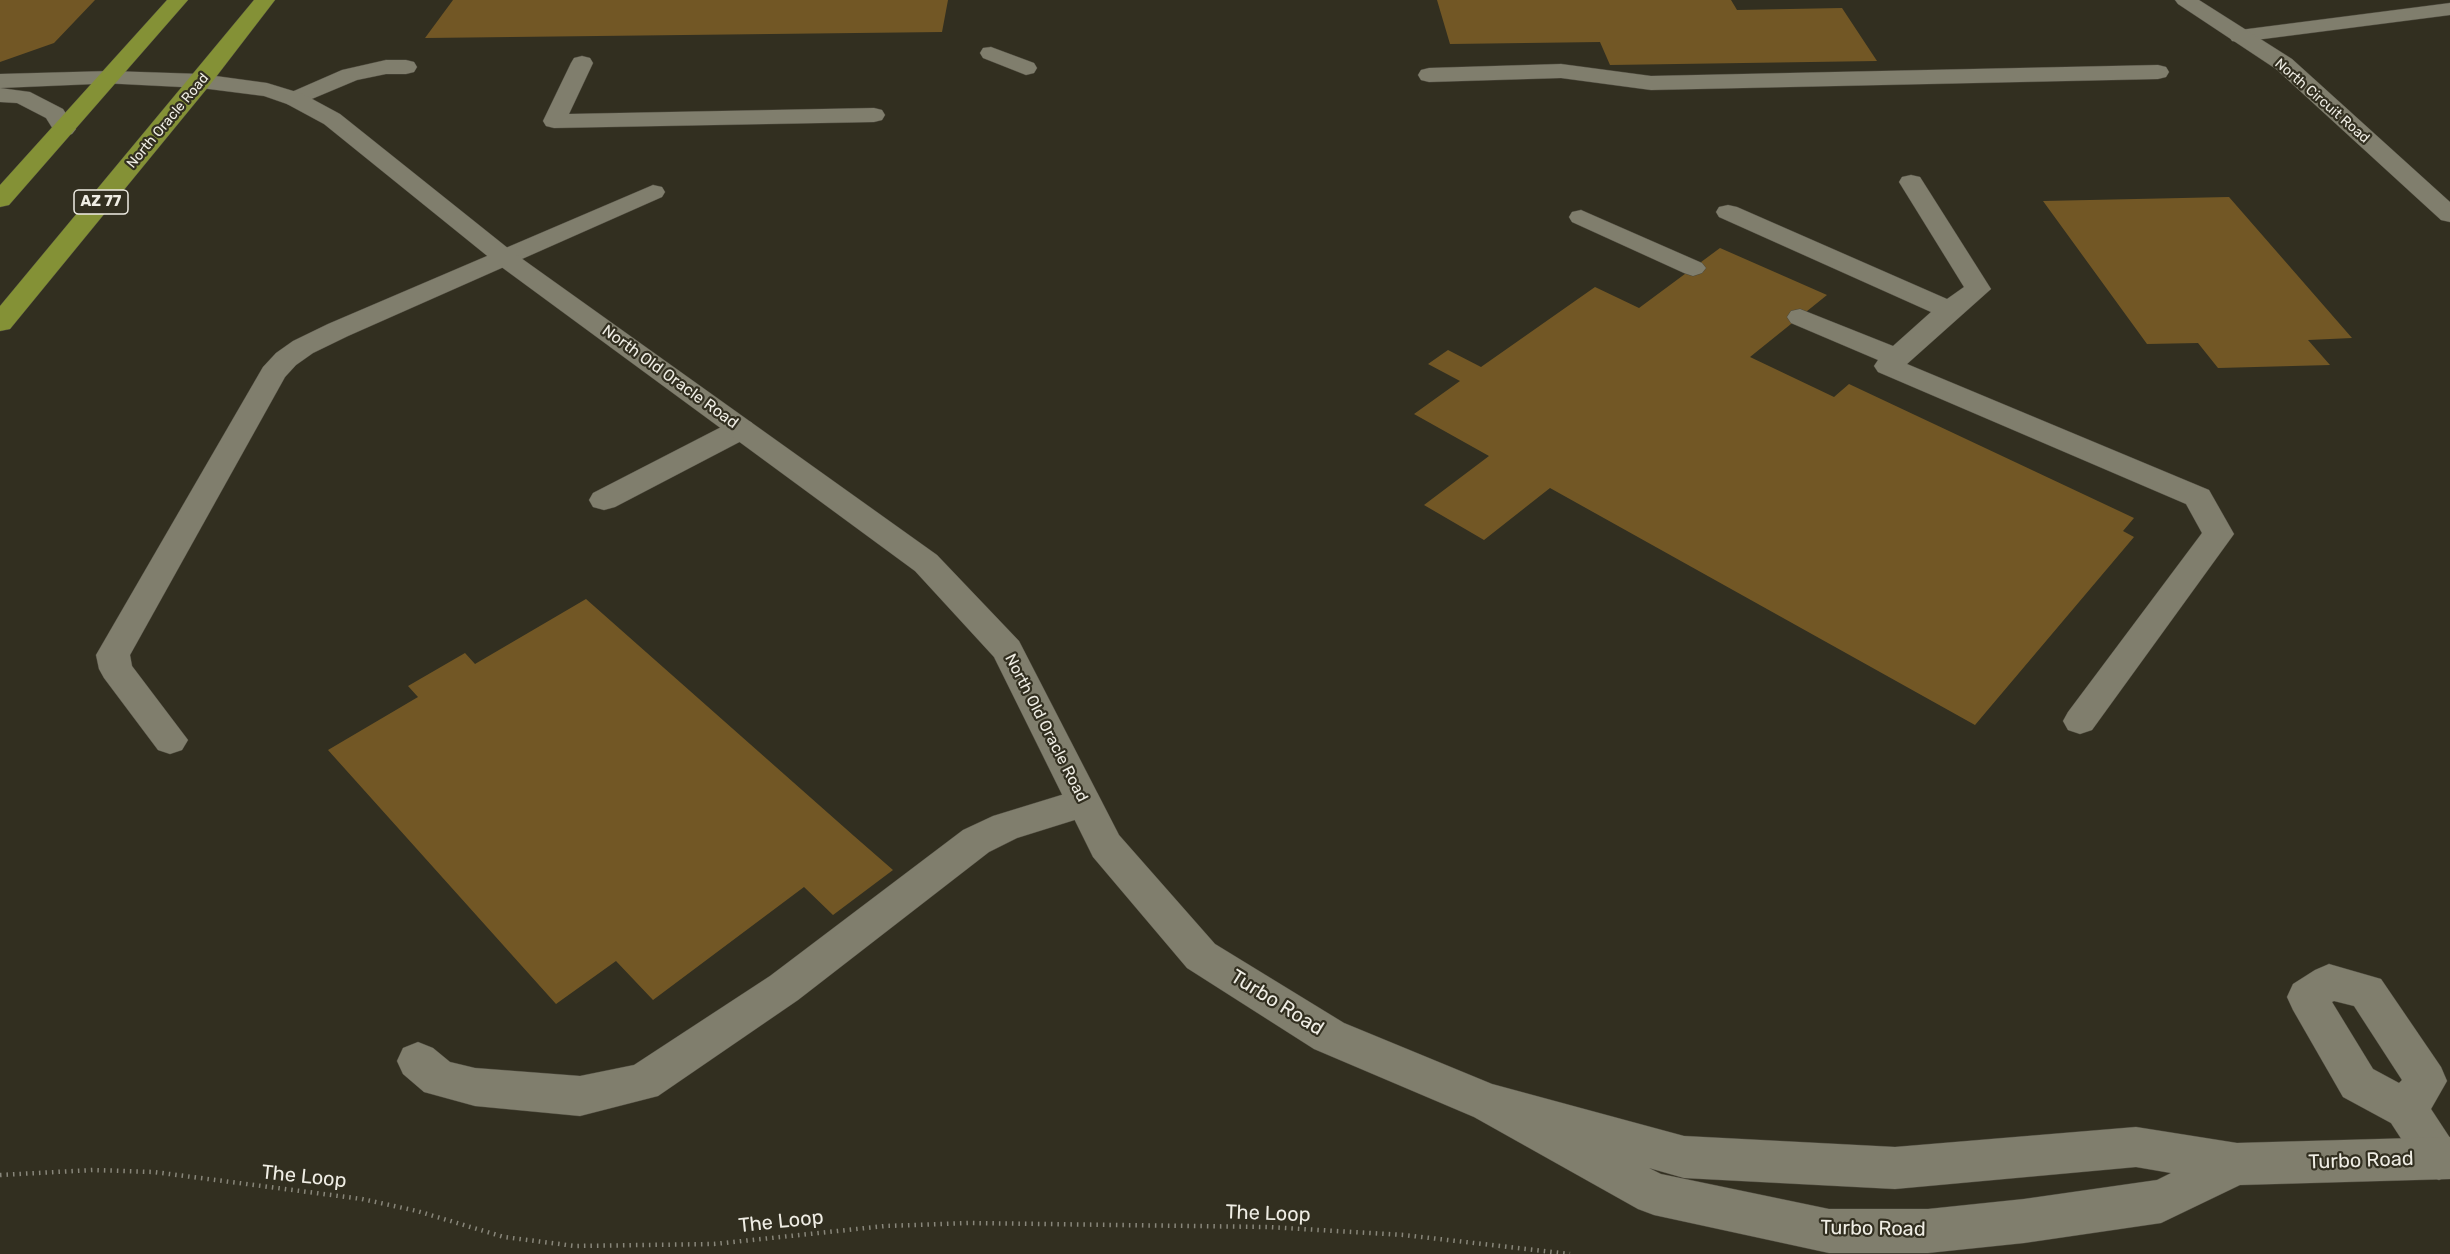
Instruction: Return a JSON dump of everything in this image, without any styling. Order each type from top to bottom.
[{"type":"highway","points":[[0,200],[178,0]]},
{"type":"highway","name":"North Oracle Road","points":[[0,323],[201,81],[265,0]]},
{"type":"street","name":"North Circuit Road","points":[[2185,0],[2284,64],[2450,215]]},
{"type":"street","points":[[2343,0],[2377,19]]},
{"type":"street","points":[[2240,36],[2450,9]]},
{"type":"street","points":[[991,53],[1026,68]]},
{"type":"street","points":[[582,63],[554,122],[874,116]]},
{"type":"street","points":[[295,99],[350,75],[386,67],[406,67]]},
{"type":"street","points":[[1429,75],[1561,71],[1652,84],[2158,72]]},
{"type":"street","name":"North Old Oracle Road","points":[[0,81],[110,78],[201,81],[267,90],[295,99],[332,119],[505,258],[926,562],[1007,650],[1106,846]]},
{"type":"street","points":[[0,95],[22,97],[55,114],[64,129]]},
{"type":"street","points":[[1911,182],[1978,289],[1949,310],[1888,366],[2198,497],[2218,534],[2080,722]]},
{"type":"street","points":[[171,740],[116,669],[113,655],[128,624],[273,373],[286,359],[303,347],[653,192]]},
{"type":"street","points":[[1728,212],[1949,310]]},
{"type":"street","points":[[1581,217],[1693,268]]},
{"type":"street","points":[[1800,317],[1898,358]]},
{"type":"street","points":[[604,500],[741,429]]},
{"type":"street","points":[[418,1061],[439,1078],[474,1087],[580,1096],[643,1082],[784,988],[976,841],[1006,827],[1084,804]]},
{"type":"street","name":"Turbo Road","points":[[1106,846],[1201,956],[1329,1036],[1489,1104],[1654,1194],[1829,1231],[1928,1231],[2024,1221],[2161,1201],[2237,1164]]},
{"type":"street","name":"Turbo Road","points":[[1489,1104],[1684,1157],[1895,1167],[2136,1147],[2237,1164],[2444,1158]]},
{"type":"street","points":[[2406,1109],[2444,1158]]},
{"type":"path","name":"The Loop","points":[[0,1175],[93,1170],[154,1172],[362,1199],[417,1211],[504,1237],[575,1246],[714,1244],[885,1226],[969,1223],[1268,1227],[1404,1235],[1570,1254]]},
{"type":"building","points":[[0,0],[95,0],[54,43],[0,62]]},
{"type":"building","points":[[453,0],[948,0],[942,32],[425,38]]},
{"type":"building","points":[[1437,0],[1731,0],[1737,10],[1842,8],[1877,61],[1610,65],[1600,42],[1450,44]]},
{"type":"building","points":[[2229,197],[2352,338],[2308,340],[2330,365],[2218,368],[2198,343],[2147,344],[2043,201]]},
{"type":"building","points":[[1720,248],[1827,295],[1750,357],[1834,397],[1849,384],[2134,518],[2123,531],[2134,537],[1975,725],[1550,488],[1484,540],[1424,505],[1489,456],[1414,414],[1460,381],[1428,364],[1448,350],[1481,367],[1595,287],[1639,308]]},
{"type":"building","points":[[586,599],[893,870],[833,915],[804,887],[653,1000],[616,961],[556,1004],[328,750],[418,697],[408,686],[465,653],[475,664]]}]
